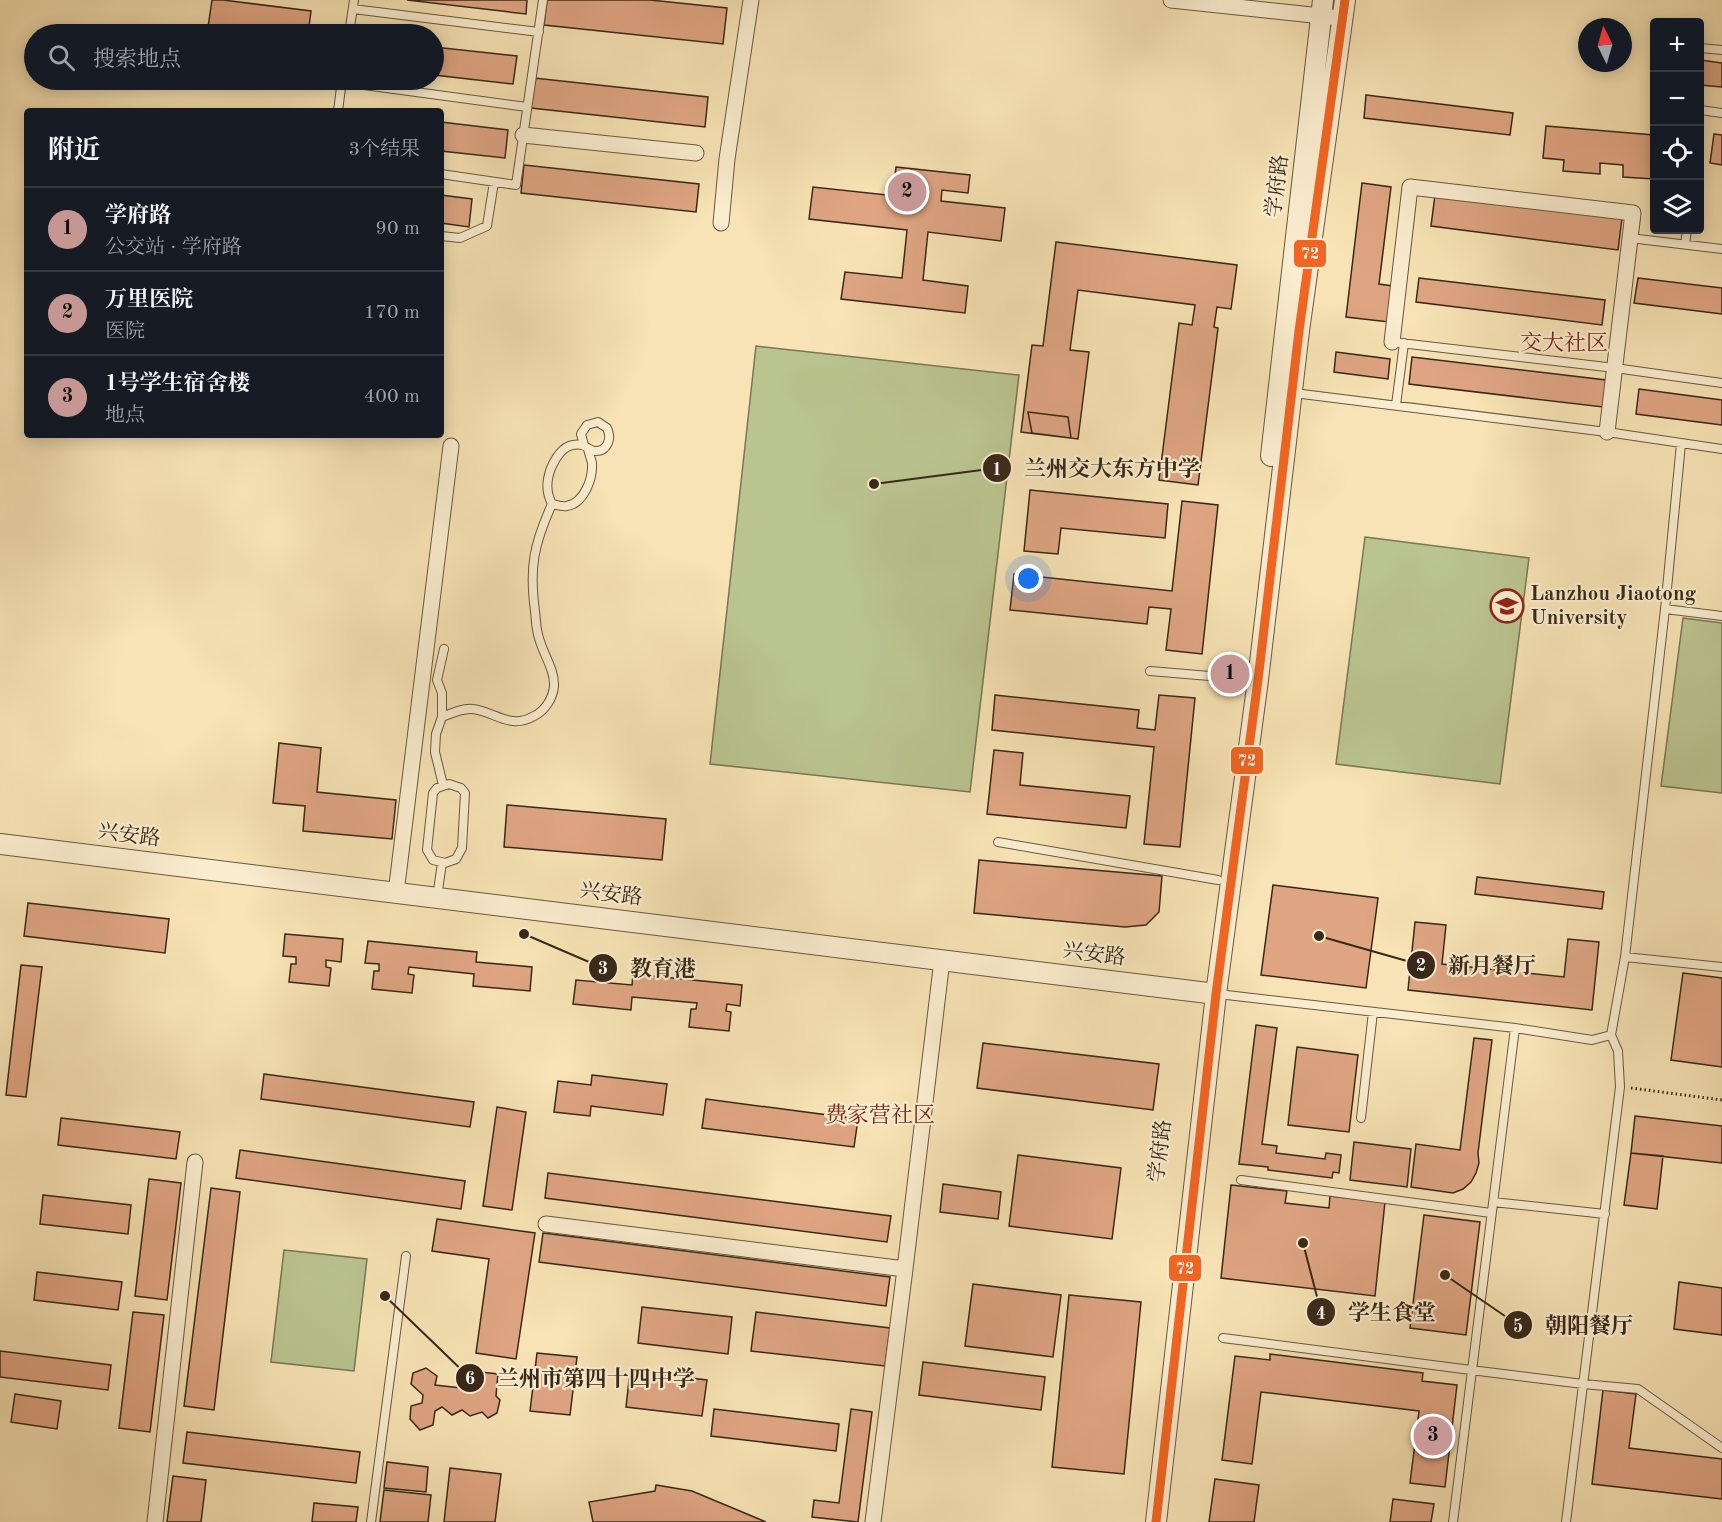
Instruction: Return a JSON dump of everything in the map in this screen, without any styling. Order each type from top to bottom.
[{"type":"street","points":[[721,223],[727,159],[751,0]]},
{"type":"street","points":[[1171,0],[1344,9]]},
{"type":"street","name":"学府路","points":[[1156,1522],[1210,993],[1218,880],[1252,679],[1322,8]]},
{"type":"street","name":"学府路","points":[[1142,1522],[1210,993],[1344,9]]},
{"type":"street","points":[[524,135],[696,153]]},
{"type":"street","points":[[1398,343],[1410,187],[1633,213],[1607,432]]},
{"type":"street","points":[[396,893],[451,446]]},
{"type":"street","name":"兴安路","points":[[0,844],[1210,993]]},
{"type":"street","points":[[873,1522],[942,960]]},
{"type":"street","points":[[155,1522],[195,1162]]},
{"type":"street","points":[[546,1224],[905,1269]]},
{"type":"lane","points":[[444,174],[516,185],[543,0]]},
{"type":"lane","points":[[350,24],[353,4],[538,32]]},
{"type":"lane","points":[[1704,48],[1722,50]]},
{"type":"lane","points":[[338,108],[341,90]]},
{"type":"lane","points":[[406,90],[527,107]]},
{"type":"lane","points":[[1704,111],[1722,113]]},
{"type":"lane","points":[[444,236],[460,238],[487,226],[494,182]]},
{"type":"lane","points":[[1685,244],[1686,234]]},
{"type":"lane","points":[[1630,238],[1722,249]]},
{"type":"lane","points":[[1396,405],[1398,343],[1722,383]]},
{"type":"lane","points":[[1292,393],[1607,432],[1722,449]]},
{"type":"lane","points":[[1566,1522],[1620,1087],[1618,1051],[1611,1035],[1625,957],[1665,609],[1681,444]]},
{"type":"lane","points":[[568,447],[586,447],[592,464],[590,480],[580,499],[570,506],[552,504],[548,496],[547,478],[557,455],[568,447]]},
{"type":"lane","points":[[442,717],[456,711],[471,709],[486,711],[511,722],[524,721],[536,716],[546,707],[554,686],[553,675],[538,637],[533,598],[533,559],[540,531],[552,504]]},
{"type":"lane","points":[[1665,609],[1722,616]]},
{"type":"lane","points":[[443,785],[435,752],[436,734],[442,717],[441,693],[437,680],[444,649]]},
{"type":"lane","points":[[1150,671],[1252,679]]},
{"type":"lane","points":[[443,785],[455,785],[465,793],[462,848],[460,854],[451,862],[442,863],[433,860],[427,850],[433,793],[443,785]]},
{"type":"lane","points":[[998,842],[1218,880]]},
{"type":"lane","points":[[436,898],[442,863]]},
{"type":"lane","points":[[1625,957],[1722,967]]},
{"type":"lane","points":[[1210,993],[1515,1028],[1592,1040],[1611,1035]]},
{"type":"lane","points":[[1361,1118],[1373,1012]]},
{"type":"lane","points":[[1453,1522],[1515,1028]]},
{"type":"lane","points":[[1241,1180],[1491,1213]]},
{"type":"lane","points":[[1493,1202],[1605,1214]]},
{"type":"lane","points":[[371,1522],[406,1256]]},
{"type":"lane","points":[[1223,1338],[1638,1389],[1722,1448]]},
{"type":"path","points":[[1620,1087],[1722,1100]]},
{"type":"green space","points":[[756,346],[1019,375],[970,792],[710,764]]},
{"type":"green space","points":[[1365,537],[1529,558],[1500,784],[1336,764]]},
{"type":"green space","points":[[1683,618],[1722,623],[1722,793],[1661,786]]},
{"type":"green space","points":[[284,1250],[367,1259],[354,1371],[271,1362]]},
{"type":"building","points":[[212,0],[311,11],[309,24],[208,24]]},
{"type":"building","points":[[407,0],[527,0],[526,14]]},
{"type":"building","points":[[547,0],[650,0],[727,8],[723,44],[544,25]]},
{"type":"building","points":[[444,48],[517,56],[513,84],[444,76]]},
{"type":"building","points":[[1704,61],[1722,63],[1722,87],[1704,85]]},
{"type":"building","points":[[534,78],[708,97],[705,127],[531,108]]},
{"type":"building","points":[[1366,95],[1513,113],[1510,135],[1364,118]]},
{"type":"building","points":[[444,122],[508,130],[505,158],[444,151]]},
{"type":"building","points":[[1546,126],[1650,135],[1650,179],[1623,177],[1623,165],[1600,163],[1600,174],[1563,171],[1564,160],[1543,158]]},
{"type":"building","points":[[1714,134],[1722,135],[1722,165],[1710,163]]},
{"type":"building","points":[[524,165],[699,184],[696,212],[521,193]]},
{"type":"building","points":[[896,167],[970,175],[968,193],[942,190],[941,201],[1005,208],[1001,241],[928,232],[923,280],[968,286],[965,313],[841,299],[845,272],[902,278],[907,230],[809,219],[813,187],[924,199],[925,188],[894,185]]},
{"type":"building","points":[[1362,183],[1391,187],[1379,284],[1393,286],[1389,322],[1346,317]]},
{"type":"building","points":[[444,195],[472,199],[469,227],[444,223]]},
{"type":"building","points":[[1435,195],[1622,218],[1618,250],[1431,226]]},
{"type":"building","points":[[1056,242],[1237,265],[1231,309],[1217,307],[1214,327],[1218,328],[1198,485],[1159,480],[1179,323],[1192,325],[1195,305],[1078,290],[1070,350],[1089,352],[1078,439],[1021,432],[1032,345],[1043,346]]},
{"type":"building","points":[[1419,278],[1605,300],[1602,325],[1416,302]]},
{"type":"building","points":[[1638,278],[1722,288],[1722,314],[1634,303]]},
{"type":"building","points":[[1336,352],[1390,359],[1388,379],[1334,372]]},
{"type":"building","points":[[1412,357],[1606,380],[1603,407],[1409,384]]},
{"type":"building","points":[[1639,389],[1722,400],[1722,425],[1636,414]]},
{"type":"building","points":[[1028,412],[1068,417],[1071,438],[1032,433]]},
{"type":"building","points":[[1030,490],[1168,504],[1165,538],[1061,528],[1058,554],[1024,551]]},
{"type":"building","points":[[1182,501],[1218,505],[1202,654],[1166,650],[1171,609],[1149,607],[1147,624],[1010,610],[1014,574],[1172,591]]},
{"type":"building","points":[[995,695],[1139,710],[1137,728],[1155,730],[1159,695],[1195,698],[1180,847],[1144,844],[1154,747],[992,730]]},
{"type":"building","points":[[279,743],[321,748],[317,792],[396,800],[392,839],[303,831],[305,806],[273,803]]},
{"type":"building","points":[[994,750],[1023,753],[1020,785],[1130,796],[1126,828],[987,814]]},
{"type":"building","points":[[507,805],[666,819],[662,860],[504,847]]},
{"type":"building","points":[[979,860],[1162,876],[1159,912],[1146,925],[1125,927],[974,913]]},
{"type":"building","points":[[1477,877],[1604,892],[1602,909],[1475,894]]},
{"type":"building","points":[[1273,885],[1378,898],[1366,988],[1261,975]]},
{"type":"building","points":[[28,903],[169,919],[165,953],[24,936]]},
{"type":"building","points":[[1415,922],[1446,925],[1442,964],[1564,977],[1568,939],[1599,942],[1592,1010],[1408,990]]},
{"type":"building","points":[[285,934],[343,939],[341,962],[326,960],[326,967],[331,968],[329,986],[289,982],[291,964],[296,964],[296,957],[283,956]]},
{"type":"building","points":[[368,941],[477,952],[476,962],[532,967],[530,991],[473,986],[474,974],[409,967],[408,974],[414,975],[412,993],[372,989],[374,971],[379,971],[379,964],[365,963]]},
{"type":"building","points":[[21,965],[42,967],[26,1097],[6,1095]]},
{"type":"building","points":[[1683,973],[1722,978],[1722,1067],[1671,1060]]},
{"type":"building","points":[[633,974],[742,985],[740,1006],[727,1004],[726,1011],[731,1012],[729,1031],[689,1027],[691,1009],[696,1009],[697,1003],[632,997],[631,1010],[573,1004],[576,980],[632,985]]},
{"type":"building","points":[[1256,1025],[1277,1028],[1262,1144],[1277,1146],[1276,1153],[1325,1159],[1326,1153],[1341,1155],[1339,1173],[1333,1172],[1332,1178],[1239,1164]]},
{"type":"building","points":[[1474,1038],[1492,1040],[1476,1173],[1463,1189],[1453,1193],[1411,1187],[1416,1144],[1460,1150]]},
{"type":"building","points":[[983,1043],[1159,1064],[1153,1110],[977,1088]]},
{"type":"building","points":[[1297,1047],[1358,1055],[1349,1132],[1288,1125]]},
{"type":"building","points":[[264,1074],[474,1102],[470,1127],[261,1099]]},
{"type":"building","points":[[592,1075],[667,1084],[663,1115],[591,1106],[590,1116],[554,1112],[558,1081],[591,1085]]},
{"type":"building","points":[[706,1099],[858,1119],[854,1147],[702,1128]]},
{"type":"building","points":[[497,1107],[526,1112],[512,1210],[483,1206]]},
{"type":"building","points":[[1635,1116],[1722,1126],[1722,1163],[1631,1153]]},
{"type":"building","points":[[61,1118],[180,1132],[176,1159],[58,1145]]},
{"type":"building","points":[[1354,1142],[1411,1149],[1407,1187],[1350,1180]]},
{"type":"building","points":[[240,1150],[465,1181],[461,1209],[236,1178]]},
{"type":"building","points":[[1631,1153],[1663,1156],[1657,1209],[1624,1205]]},
{"type":"building","points":[[1018,1155],[1121,1168],[1112,1239],[1009,1226]]},
{"type":"building","points":[[548,1173],[891,1216],[887,1242],[545,1198]]},
{"type":"building","points":[[149,1179],[181,1183],[167,1300],[135,1296]]},
{"type":"building","points":[[943,1184],[1001,1192],[998,1219],[940,1212]]},
{"type":"building","points":[[1231,1185],[1287,1191],[1285,1203],[1329,1208],[1330,1196],[1385,1202],[1375,1296],[1221,1278]]},
{"type":"building","points":[[211,1188],[240,1192],[214,1410],[184,1406]]},
{"type":"building","points":[[43,1195],[131,1205],[128,1234],[40,1224]]},
{"type":"building","points":[[1424,1215],[1480,1222],[1466,1335],[1410,1328]]},
{"type":"building","points":[[437,1219],[535,1233],[516,1359],[476,1353],[489,1259],[432,1251]]},
{"type":"building","points":[[543,1233],[890,1277],[886,1306],[539,1262]]},
{"type":"building","points":[[37,1272],[122,1282],[118,1310],[34,1300]]},
{"type":"building","points":[[1679,1282],[1722,1288],[1722,1335],[1674,1329]]},
{"type":"building","points":[[973,1284],[1061,1295],[1053,1357],[965,1346]]},
{"type":"building","points":[[1069,1295],[1141,1302],[1124,1474],[1052,1467]]},
{"type":"building","points":[[642,1307],[732,1317],[728,1354],[638,1343]]},
{"type":"building","points":[[133,1312],[164,1315],[150,1432],[119,1428]]},
{"type":"building","points":[[756,1312],[890,1328],[885,1366],[751,1351]]},
{"type":"building","points":[[0,1351],[111,1365],[108,1390],[0,1377]]},
{"type":"building","points":[[537,1353],[577,1357],[570,1415],[530,1411]]},
{"type":"building","points":[[1270,1354],[1423,1373],[1422,1381],[1457,1385],[1445,1487],[1410,1483],[1419,1411],[1261,1392],[1252,1464],[1222,1460],[1235,1356],[1270,1360]]},
{"type":"building","points":[[923,1362],[1045,1377],[1041,1410],[919,1395]]},
{"type":"building","points":[[426,1368],[437,1376],[435,1385],[461,1388],[463,1370],[498,1374],[496,1396],[500,1400],[497,1413],[488,1418],[482,1412],[470,1416],[462,1410],[452,1415],[442,1407],[435,1411],[433,1425],[420,1430],[410,1419],[411,1406],[422,1403],[423,1395],[411,1384],[413,1373]]},
{"type":"building","points":[[630,1371],[707,1380],[702,1416],[626,1407]]},
{"type":"building","points":[[1603,1390],[1636,1394],[1629,1448],[1722,1459],[1722,1499],[1592,1484]]},
{"type":"building","points":[[15,1394],[61,1401],[57,1429],[11,1422]]},
{"type":"building","points":[[714,1409],[839,1424],[836,1451],[711,1436]]},
{"type":"building","points":[[851,1409],[872,1412],[858,1522],[812,1517],[814,1500],[839,1503]]},
{"type":"building","points":[[187,1432],[360,1452],[356,1483],[183,1463]]},
{"type":"building","points":[[387,1462],[428,1467],[426,1492],[384,1488]]},
{"type":"building","points":[[450,1468],[501,1474],[495,1522],[444,1522]]},
{"type":"building","points":[[173,1476],[206,1480],[201,1522],[167,1522]]},
{"type":"building","points":[[1215,1479],[1259,1485],[1254,1522],[1209,1522]]},
{"type":"building","points":[[656,1485],[692,1491],[766,1522],[593,1522],[589,1502],[655,1491]]},
{"type":"building","points":[[384,1490],[431,1495],[428,1522],[380,1522]]},
{"type":"building","points":[[1393,1499],[1434,1504],[1431,1522],[1390,1522]]},
{"type":"building","points":[[314,1503],[358,1507],[356,1522],[312,1522]]},
{"type":"transit line","name":"72","points":[[1156,1522],[1216,994],[1258,680],[1299,331],[1345,0]]},
{"type":"place","name":"万里医院","points":[[907,192]]},
{"type":"place","name":"兰州交大东方中学","points":[[874,484]]},
{"type":"place","name":"Lanzhou Jiaotong University","points":[[1507,606]]},
{"type":"place","name":"学府路","points":[[1230,674]]},
{"type":"place","name":"教育港","points":[[524,934]]},
{"type":"place","name":"新月餐厅","points":[[1319,936]]},
{"type":"place","name":"学生食堂","points":[[1303,1243]]},
{"type":"place","name":"朝阳餐厅","points":[[1445,1275]]},
{"type":"place","name":"兰州市第四十四中学","points":[[385,1296]]},
{"type":"place","name":"1号学生宿舍楼","points":[[1433,1436]]},
{"type":"district","name":"交大社区","points":[[1564,344]]},
{"type":"district","name":"费家营社区","points":[[880,1116]]}]
